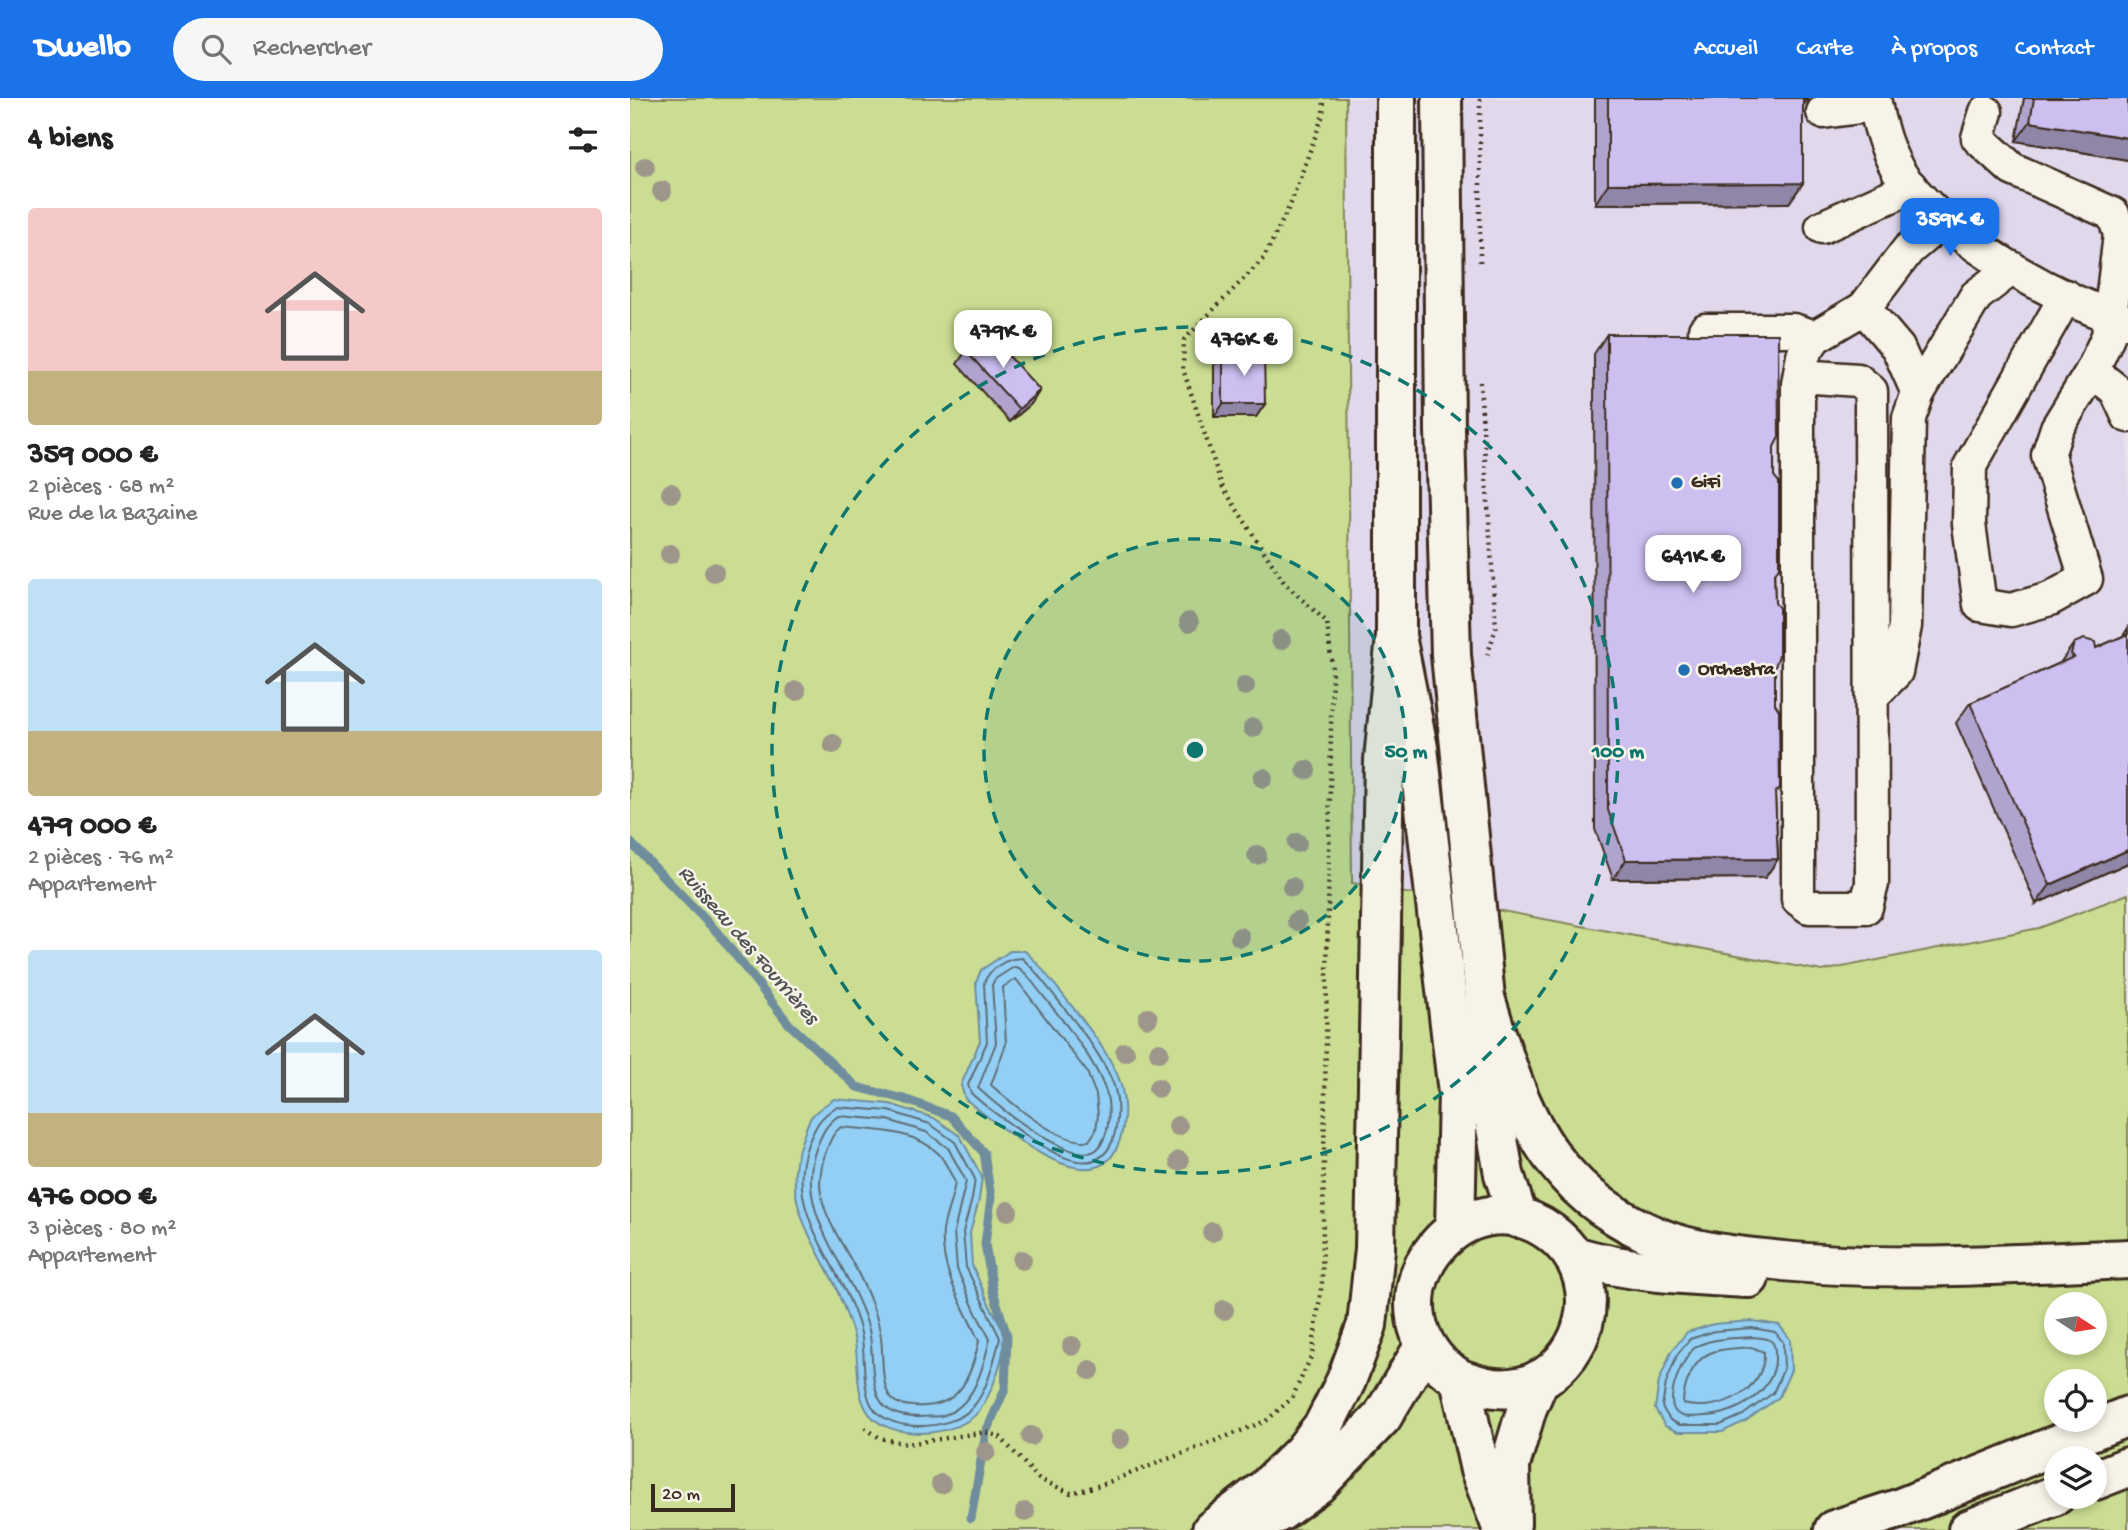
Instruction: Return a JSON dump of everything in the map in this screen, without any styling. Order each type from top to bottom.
[{"type":"main road","points":[[1212,1530],[1265,1489],[1302,1452],[1324,1425],[1346,1381],[1367,1325],[1375,1249],[1384,760],[1396,636],[1396,98]]},
{"type":"main road","points":[[1442,98],[1445,430],[1451,654],[1494,1116],[1504,1174],[1518,1217]]},
{"type":"main road","points":[[1396,636],[1418,748],[1458,1093],[1455,1229]]},
{"type":"main road","points":[[1485,998],[1513,1087],[1547,1151],[1568,1177],[1593,1199],[1635,1227],[1674,1243],[1736,1256],[1845,1267],[2128,1259]]},
{"type":"main road","points":[[1496,1216],[1518,1217],[1540,1225],[1559,1238],[1574,1256],[1584,1278],[1587,1302],[1584,1326],[1574,1348],[1559,1366],[1539,1380],[1513,1388],[1486,1388],[1460,1379],[1440,1364],[1425,1345],[1416,1320],[1414,1294],[1421,1268],[1435,1246],[1455,1229],[1475,1220],[1496,1216]]},
{"type":"main road","points":[[1574,1256],[1602,1264],[1685,1275],[1772,1278],[1845,1267]]},
{"type":"main road","points":[[1245,1530],[1281,1510],[1318,1484],[1381,1417],[1425,1345]]},
{"type":"main road","points":[[1460,1379],[1480,1470],[1503,1530]]},
{"type":"main road","points":[[1511,1530],[1510,1465],[1527,1408],[1539,1380]]},
{"type":"main road","points":[[1834,1530],[1898,1509],[2128,1416]]},
{"type":"main road","points":[[2107,1475],[2128,1467]]},
{"type":"main road","points":[[1968,1530],[2044,1500]]},
{"type":"street","points":[[1823,112],[1874,102],[1878,123],[1902,176],[1943,220],[2012,268],[2119,319]]},
{"type":"street","points":[[1986,112],[1978,138],[2011,169],[2113,214],[2120,234],[2119,319],[2108,337],[2116,393],[2057,428],[2048,455],[2086,579],[2050,599],[2011,610],[1980,605],[1969,524],[1970,466],[2066,296]]},
{"type":"street","points":[[1822,227],[1911,187]]},
{"type":"street","points":[[1800,376],[1858,380],[1871,391],[1872,884],[1866,907],[1809,908],[1798,899],[1800,376],[1803,355],[1815,337],[1864,308],[1908,250],[1943,220]]},
{"type":"street","points":[[1872,696],[1896,672],[1905,626],[1909,418],[1918,393],[1976,296],[2012,268]]},
{"type":"street","points":[[1864,308],[1898,348],[1918,393]]},
{"type":"street","points":[[1705,330],[1793,330],[1815,337]]},
{"type":"path","points":[[865,1428],[880,1437],[907,1444],[986,1432],[1000,1437],[1039,1479],[1070,1493],[1101,1485],[1266,1421],[1292,1398],[1311,1355],[1322,1282],[1332,667],[1327,622],[1285,584],[1222,486],[1182,369],[1184,340],[1264,258],[1292,203],[1323,115],[1324,98]]},
{"type":"path","points":[[1480,98],[1480,272]]},
{"type":"path","points":[[1480,379],[1496,628],[1484,663]]},
{"type":"shaded area","points":[[1346,98],[2128,98],[2128,894],[2039,928],[1822,971],[1351,883]]},
{"type":"green space","points":[[630,98],[1346,98],[1352,883],[1822,971],[2039,928],[2128,894],[2128,1530],[630,1530]]},
{"type":"water","points":[[1010,951],[1025,951],[1039,965],[1087,1025],[1117,1075],[1123,1096],[1123,1126],[1117,1147],[1104,1163],[1086,1168],[1065,1164],[1042,1154],[965,1099],[961,1085],[980,1041],[976,983],[981,970]]},
{"type":"water","points":[[834,1099],[890,1104],[934,1118],[960,1136],[982,1177],[970,1233],[972,1265],[1007,1336],[997,1375],[985,1403],[969,1420],[954,1427],[921,1433],[903,1432],[875,1420],[862,1400],[855,1339],[835,1285],[801,1216],[794,1180],[796,1161],[809,1121],[817,1111]]},
{"type":"water","points":[[1752,1321],[1779,1325],[1790,1339],[1791,1370],[1779,1397],[1746,1421],[1722,1432],[1678,1432],[1665,1426],[1655,1409],[1659,1381],[1671,1352],[1687,1332],[1714,1324]]},
{"type":"building","points":[[1608,98],[1807,98],[1803,100],[1803,183],[1608,184]]},
{"type":"building","points":[[2034,98],[2128,98],[2128,138],[2030,122]]},
{"type":"building","points":[[987,332],[1040,390],[1019,409],[966,351]]},
{"type":"building","points":[[1607,334],[1778,334],[1779,437],[1774,447],[1774,476],[1779,482],[1779,568],[1774,574],[1775,603],[1779,608],[1779,655],[1775,667],[1775,704],[1779,710],[1780,788],[1775,793],[1778,859],[1626,860],[1608,810]]},
{"type":"building","points":[[1223,352],[1264,352],[1265,404],[1223,404]]},
{"type":"building","points":[[2128,634],[2128,850],[2050,885],[1970,703],[2074,657],[2071,654],[2074,643],[2084,639],[2095,642],[2096,648]]},
{"type":"waterway","name":"Ruisseau des Fourrières","points":[[630,842],[718,933],[789,1024],[857,1087],[904,1099],[951,1116],[984,1153],[991,1198],[985,1244],[993,1291],[1007,1336],[1005,1389],[986,1432],[971,1518]]},
{"type":"place","name":"GiFi","points":[[1677,483]]},
{"type":"place","name":"Orchestra","points":[[1684,670]]}]
